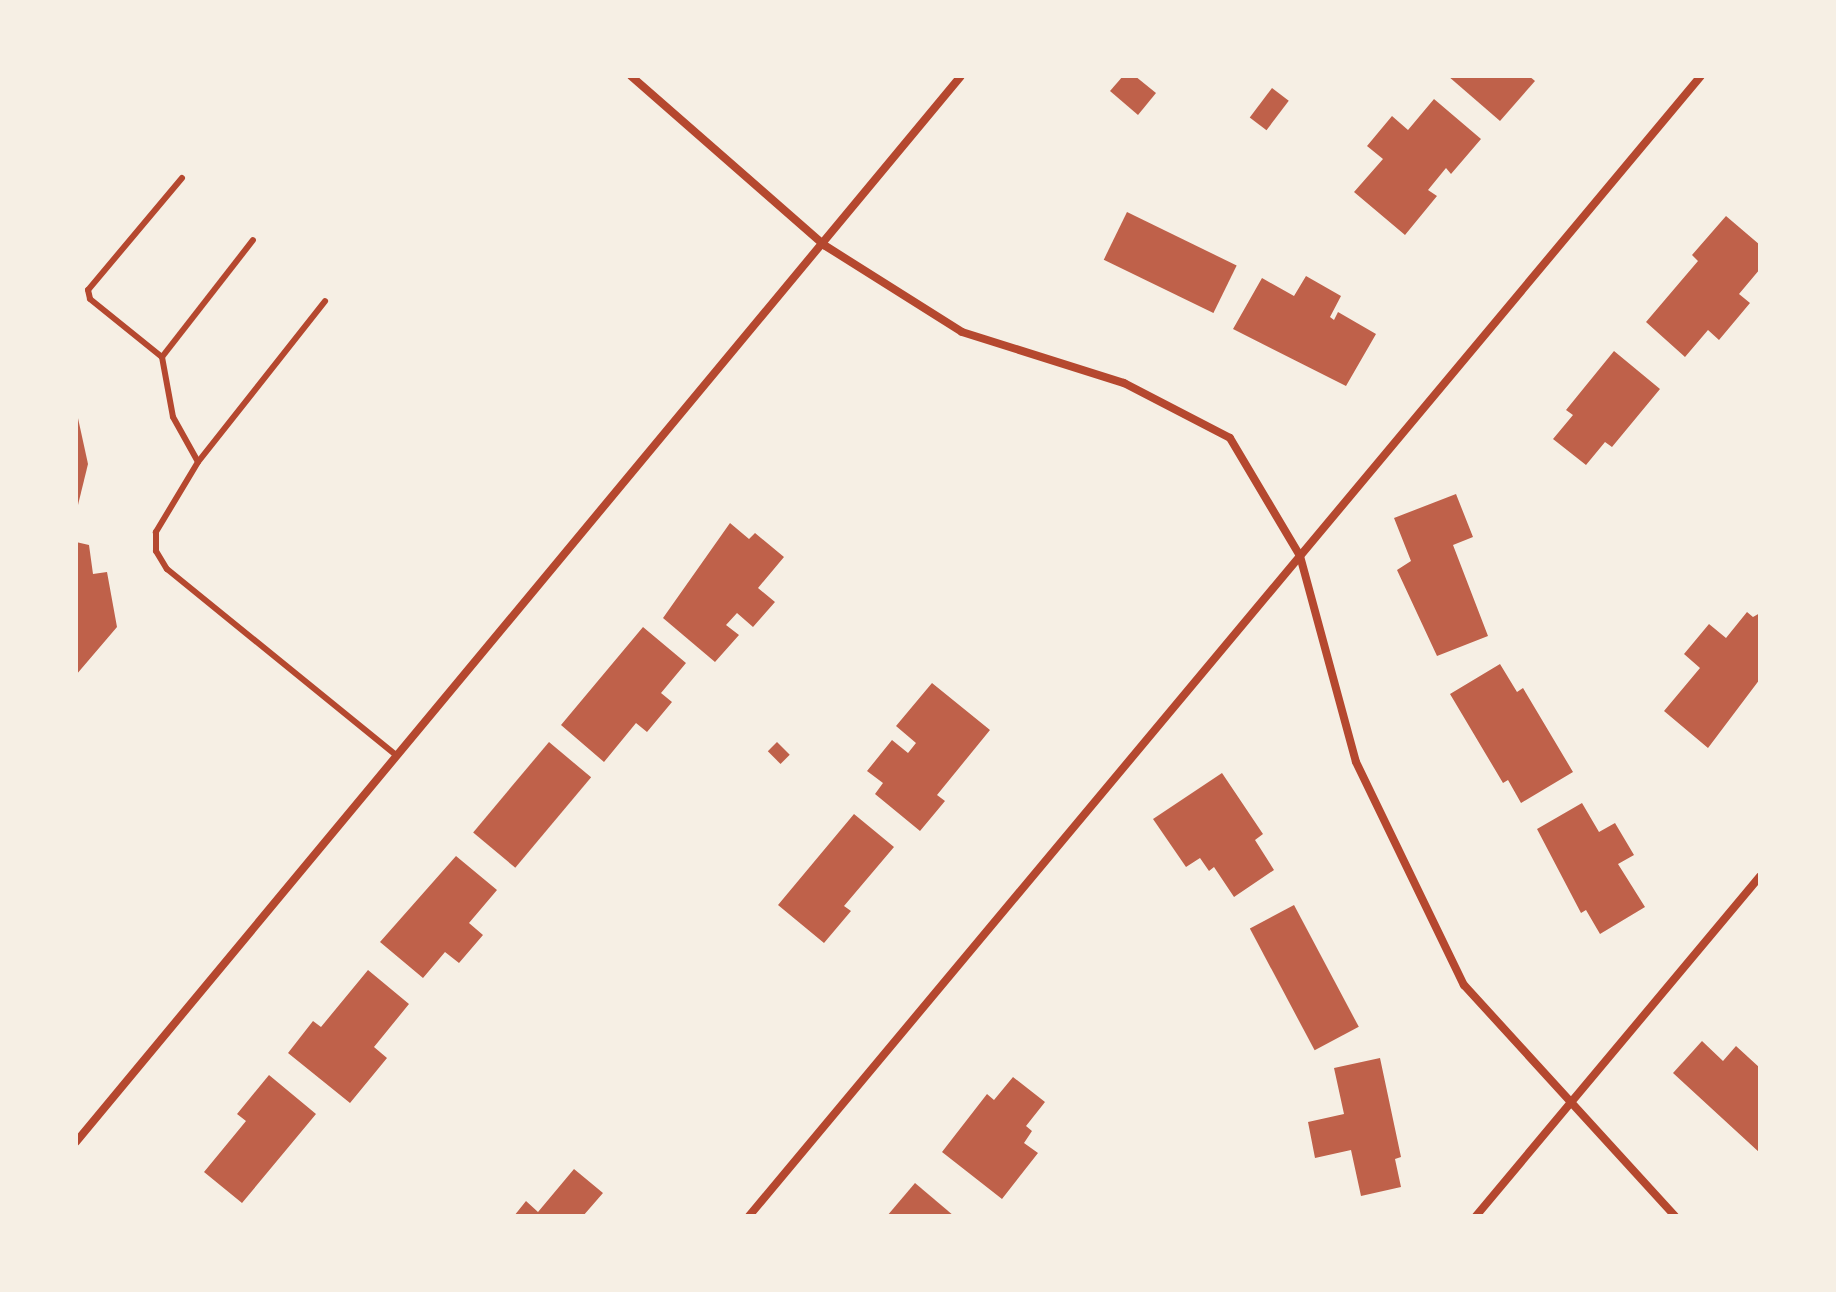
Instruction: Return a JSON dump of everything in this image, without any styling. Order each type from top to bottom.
[{"type":"street","points":[[631,76],[824,245],[962,332],[1124,383],[1230,438],[1300,556],[1356,762],[1464,985],[1568,1105],[1675,1216]]},
{"type":"street","points":[[76,1142],[824,245],[961,76]]},
{"type":"street","points":[[749,1216],[1701,76]]},
{"type":"street","points":[[1476,1216],[1760,876]]},
{"type":"lane","points":[[182,178],[88,290],[90,299],[162,357],[173,417],[198,462]]},
{"type":"lane","points":[[162,357],[253,240]]},
{"type":"lane","points":[[325,301],[198,462],[156,532],[156,551],[162,563],[397,756]]},
{"type":"building","points":[[1123,76],[1135,76],[1156,93],[1138,115],[1110,91]]},
{"type":"building","points":[[1448,76],[1529,76],[1535,81],[1500,121]]},
{"type":"building","points":[[1272,88],[1289,101],[1267,130],[1250,118]]},
{"type":"building","points":[[1434,99],[1481,139],[1451,174],[1446,168],[1428,190],[1437,196],[1405,235],[1354,192],[1383,159],[1367,146],[1392,116],[1408,130]]},
{"type":"building","points":[[1127,212],[1237,265],[1213,313],[1104,260]]},
{"type":"building","points":[[1726,216],[1760,245],[1760,269],[1739,294],[1750,303],[1719,340],[1708,330],[1685,357],[1646,322],[1698,261],[1692,255]]},
{"type":"building","points":[[1306,276],[1341,296],[1330,317],[1334,320],[1338,312],[1376,334],[1346,386],[1233,329],[1262,278],[1294,296]]},
{"type":"building","points":[[1614,351],[1660,389],[1612,447],[1605,442],[1586,465],[1553,439],[1573,415],[1566,410]]},
{"type":"building","points":[[76,409],[88,464],[77,509],[76,509]]},
{"type":"building","points":[[1456,494],[1473,537],[1453,545],[1488,636],[1437,656],[1397,570],[1411,561],[1394,518]]},
{"type":"building","points":[[730,523],[749,539],[755,533],[784,557],[758,588],[775,602],[753,627],[737,613],[726,625],[739,635],[715,662],[663,618]]},
{"type":"building","points":[[76,542],[89,545],[93,574],[107,572],[117,627],[76,675]]},
{"type":"building","points":[[1747,612],[1753,617],[1760,613],[1760,679],[1708,748],[1664,711],[1700,668],[1684,654],[1709,624],[1726,638]]},
{"type":"building","points":[[643,627],[686,663],[661,693],[672,702],[647,732],[636,723],[604,762],[561,725]]},
{"type":"building","points":[[1500,664],[1517,692],[1523,688],[1573,772],[1521,803],[1508,780],[1503,783],[1450,694]]},
{"type":"building","points":[[932,683],[990,730],[937,795],[945,801],[920,831],[875,794],[883,783],[867,771],[892,740],[908,753],[916,743],[896,726]]},
{"type":"building","points":[[549,742],[591,777],[515,868],[473,832]]},
{"type":"building","points":[[777,742],[790,755],[781,764],[768,751]]},
{"type":"building","points":[[1222,773],[1263,834],[1255,840],[1274,870],[1234,897],[1214,867],[1209,871],[1200,858],[1186,867],[1153,819]]},
{"type":"building","points":[[1582,803],[1599,832],[1615,823],[1634,855],[1618,864],[1645,907],[1600,934],[1586,910],[1581,913],[1537,829]]},
{"type":"building","points":[[854,814],[894,847],[844,906],[851,911],[824,943],[778,905]]},
{"type":"building","points":[[456,856],[497,890],[469,923],[483,935],[459,963],[445,952],[423,978],[380,942]]},
{"type":"building","points":[[1294,905],[1359,1027],[1315,1050],[1250,928]]},
{"type":"building","points":[[368,970],[409,1004],[374,1047],[387,1058],[350,1103],[288,1053],[313,1021],[321,1027]]},
{"type":"building","points":[[1702,1041],[1723,1061],[1736,1046],[1760,1068],[1760,1153],[1673,1073]]},
{"type":"building","points":[[1380,1058],[1401,1157],[1395,1159],[1401,1187],[1361,1196],[1351,1150],[1315,1158],[1308,1122],[1344,1114],[1334,1068]]},
{"type":"building","points":[[269,1075],[316,1114],[242,1203],[204,1172],[246,1121],[237,1114]]},
{"type":"building","points":[[1013,1077],[1045,1102],[1026,1126],[1032,1131],[1024,1143],[1038,1153],[1002,1199],[942,1152],[987,1094],[994,1100]]},
{"type":"building","points":[[574,1169],[603,1193],[583,1216],[514,1216],[526,1201],[538,1212]]},
{"type":"building","points":[[915,1183],[954,1216],[887,1216]]}]
